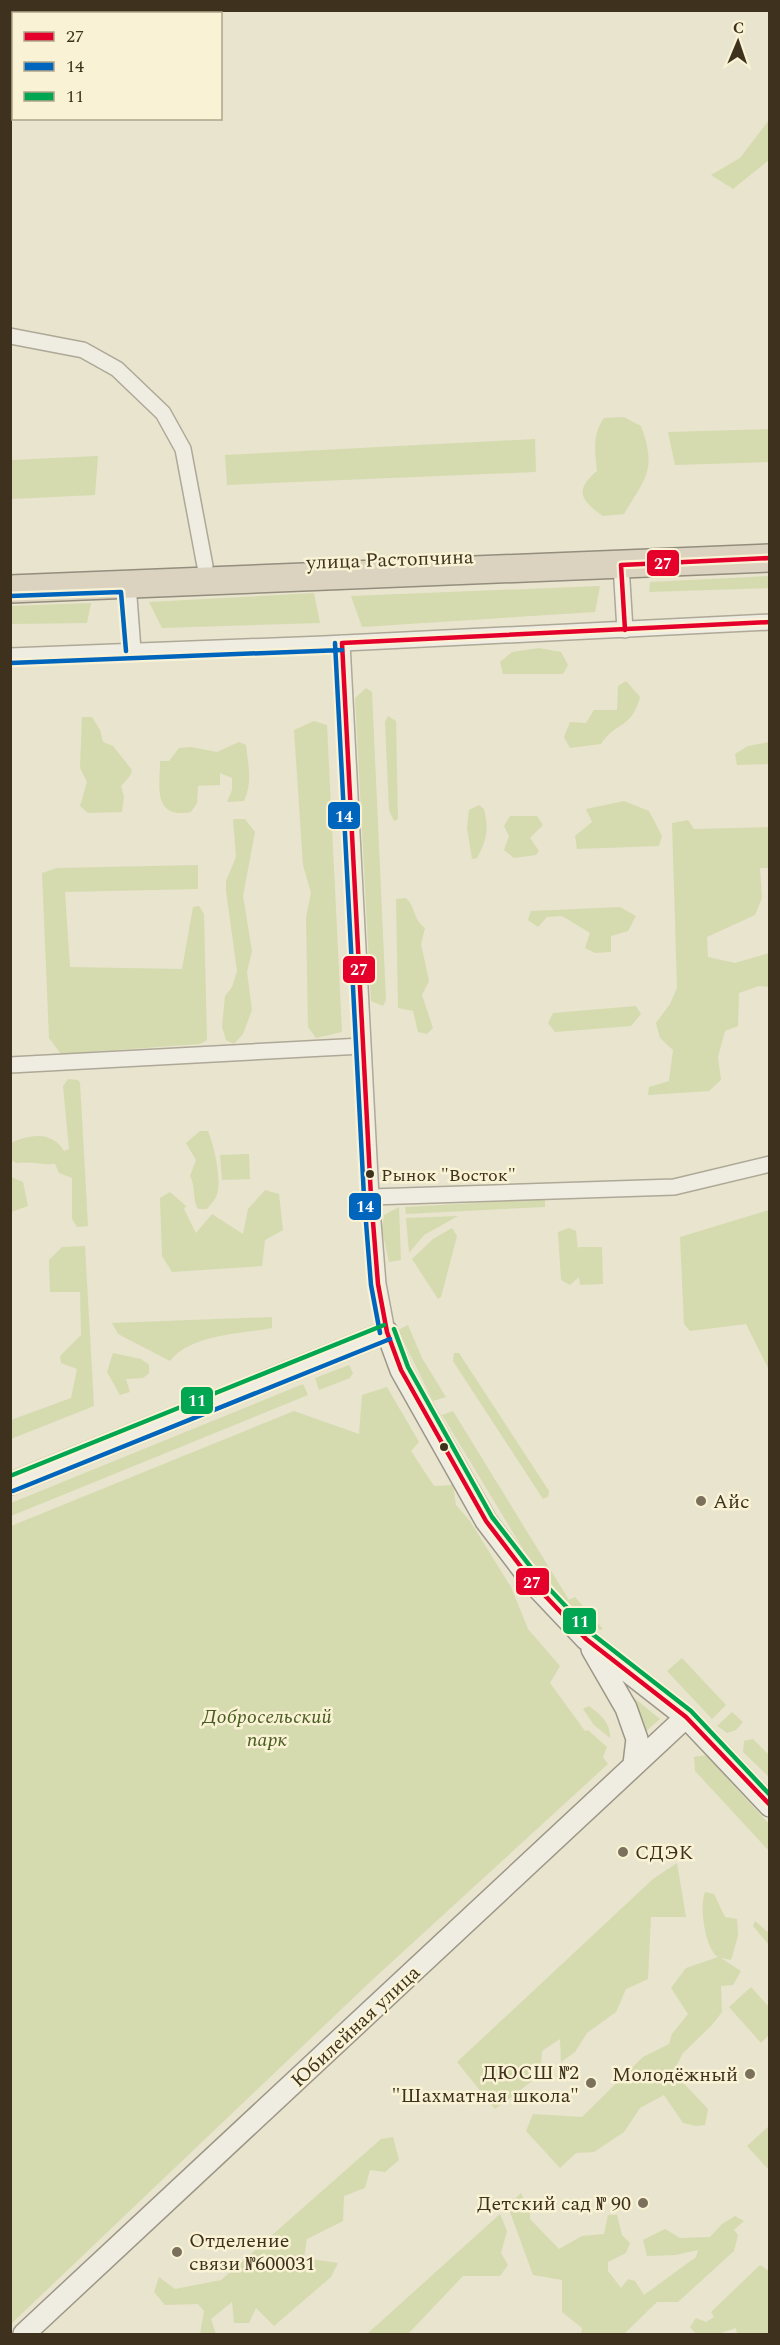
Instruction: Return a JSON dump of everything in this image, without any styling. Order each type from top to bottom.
[{"type":"highway","name":"улица Растопчина","points":[[10,574],[770,543]]},
{"type":"highway","name":"улица Растопчина","points":[[10,589],[770,558]]},
{"type":"street","points":[[10,336],[82,350],[117,369],[163,413],[183,449],[205,566]]},
{"type":"street","points":[[621,565],[625,630]]},
{"type":"street","points":[[128,584],[133,650]]},
{"type":"street","points":[[10,656],[342,643],[770,622]]},
{"type":"street","points":[[342,643],[371,1197],[378,1284],[387,1332],[401,1370],[486,1521],[534,1584],[586,1639],[686,1717],[770,1806]]},
{"type":"street","points":[[10,1065],[362,1046]]},
{"type":"street","points":[[371,1197],[674,1186],[770,1164]]},
{"type":"street","points":[[10,1484],[387,1332]]},
{"type":"street","points":[[586,1639],[626,1708],[638,1739],[634,1764]]},
{"type":"street","name":"Юбилейная улица","points":[[24,2334],[686,1717]]},
{"type":"green space","points":[[769,120],[769,160],[733,189],[711,175],[740,158]]},
{"type":"green space","points":[[624,417],[641,426],[648,453],[647,473],[624,514],[603,516],[586,500],[583,490],[585,484],[597,471],[595,444],[600,424],[604,418]]},
{"type":"green space","points":[[769,429],[769,462],[675,465],[668,432]]},
{"type":"green space","points":[[535,439],[536,472],[227,485],[225,455]]},
{"type":"green space","points":[[98,456],[95,495],[11,499],[11,460]]},
{"type":"green space","points":[[769,576],[769,588],[649,592],[650,582]]},
{"type":"green space","points":[[600,586],[595,612],[362,627],[351,596]]},
{"type":"green space","points":[[314,593],[320,623],[162,628],[149,602]]},
{"type":"green space","points":[[91,603],[87,623],[11,624],[11,606]]},
{"type":"green space","points":[[539,648],[561,652],[568,665],[563,674],[503,674],[500,662],[512,652]]},
{"type":"green space","points":[[626,681],[640,697],[633,715],[612,731],[601,744],[570,748],[564,737],[570,722],[586,723],[594,710],[617,710],[618,686]]},
{"type":"green space","points":[[366,688],[372,692],[386,1000],[383,1006],[371,1001],[355,698]]},
{"type":"green space","points":[[388,716],[396,721],[398,819],[394,821],[389,810],[385,722]]},
{"type":"green space","points":[[82,717],[92,717],[100,730],[103,742],[113,746],[132,770],[121,786],[124,797],[122,812],[88,813],[80,806],[87,782],[80,768]]},
{"type":"green space","points":[[314,721],[327,725],[342,1032],[316,1038],[308,1027],[306,917],[311,893],[303,865],[294,730]]},
{"type":"green space","points":[[239,742],[246,745],[249,766],[247,794],[244,801],[227,802],[232,790],[232,778],[220,773],[220,785],[198,786],[197,803],[191,812],[178,813],[164,806],[160,790],[160,761],[169,761],[179,748],[191,747],[217,752]]},
{"type":"green space","points":[[769,742],[769,764],[737,765],[735,754],[748,746]]},
{"type":"green space","points":[[624,801],[649,811],[662,836],[659,846],[577,849],[575,836],[592,822],[586,809]]},
{"type":"green space","points":[[479,805],[484,809],[486,834],[477,858],[472,859],[467,828],[469,810]]},
{"type":"green space","points":[[510,816],[537,816],[543,825],[530,838],[539,851],[536,855],[514,858],[504,850],[509,836],[504,826]]},
{"type":"green space","points":[[233,819],[245,819],[255,832],[243,896],[252,951],[247,972],[252,1010],[243,1034],[234,1044],[226,1040],[222,1027],[225,996],[232,987],[237,971],[226,891],[226,881],[236,857]]},
{"type":"green space","points":[[688,820],[694,829],[769,827],[769,868],[760,868],[762,898],[755,915],[707,937],[708,957],[735,963],[769,953],[769,987],[759,986],[739,993],[738,1026],[725,1031],[718,1057],[721,1080],[709,1091],[648,1095],[649,1087],[669,1081],[673,1050],[660,1038],[656,1023],[670,1004],[677,988],[672,823]]},
{"type":"green space","points":[[198,865],[198,889],[65,892],[70,967],[182,969],[193,907],[199,906],[204,914],[207,1040],[200,1044],[61,1054],[49,1038],[42,873],[57,868]]},
{"type":"green space","points":[[406,898],[425,928],[421,944],[429,981],[422,995],[433,1028],[427,1034],[418,1032],[413,1011],[398,1008],[396,899]]},
{"type":"green space","points":[[620,907],[636,916],[628,931],[611,936],[611,952],[595,953],[585,948],[590,933],[562,916],[547,917],[538,927],[528,920],[531,911]]},
{"type":"green space","points":[[636,1006],[641,1014],[631,1026],[555,1032],[548,1023],[553,1013]]},
{"type":"green space","points":[[68,1079],[78,1080],[80,1083],[88,1226],[77,1227],[72,1219],[72,1178],[59,1173],[55,1164],[16,1163],[11,1160],[11,1143],[32,1136],[46,1137],[59,1144],[64,1151],[69,1149],[63,1086]]},
{"type":"green space","points":[[200,1131],[208,1131],[213,1145],[219,1183],[215,1198],[207,1209],[198,1209],[196,1205],[190,1176],[196,1160],[186,1143]]},
{"type":"green space","points":[[249,1154],[250,1179],[222,1180],[220,1155]]},
{"type":"green space","points":[[11,1177],[23,1182],[28,1206],[11,1212]]},
{"type":"green space","points":[[265,1190],[279,1194],[283,1230],[265,1240],[262,1266],[172,1272],[162,1256],[160,1198],[170,1192],[186,1206],[184,1209],[196,1233],[212,1214],[243,1234],[248,1209]]},
{"type":"green space","points":[[545,1199],[545,1207],[406,1214],[405,1207]]},
{"type":"green space","points":[[399,1207],[401,1260],[389,1262],[382,1230],[384,1215]]},
{"type":"green space","points":[[770,1210],[769,1370],[746,1324],[690,1331],[684,1324],[680,1237]]},
{"type":"green space","points":[[458,1216],[424,1235],[409,1253],[406,1218]]},
{"type":"green space","points":[[452,1228],[457,1236],[441,1297],[438,1299],[412,1259],[433,1239]]},
{"type":"green space","points":[[569,1228],[576,1231],[578,1250],[579,1247],[602,1247],[603,1284],[580,1285],[579,1277],[570,1285],[561,1280],[558,1232]]},
{"type":"green space","points":[[85,1246],[94,1406],[11,1439],[11,1420],[71,1398],[77,1369],[61,1363],[60,1356],[81,1335],[80,1292],[50,1292],[49,1260],[62,1247]]},
{"type":"green space","points":[[272,1317],[272,1328],[203,1340],[179,1352],[170,1361],[118,1334],[112,1323]]},
{"type":"green space","points":[[408,1325],[422,1358],[446,1397],[433,1401],[398,1330]]},
{"type":"green space","points":[[113,1353],[141,1359],[149,1365],[149,1373],[143,1378],[126,1379],[130,1392],[120,1395],[107,1372]]},
{"type":"green space","points":[[454,1353],[459,1353],[549,1491],[548,1497],[543,1499],[453,1361]]},
{"type":"green space","points":[[349,1365],[353,1373],[350,1378],[319,1390],[315,1378]]},
{"type":"green space","points":[[303,1384],[308,1395],[11,1516],[11,1503]]},
{"type":"green space","name":"Добросельский парк","points":[[387,1387],[419,1442],[411,1451],[434,1486],[453,1485],[456,1505],[470,1521],[511,1587],[528,1629],[560,1666],[550,1683],[585,1731],[588,1730],[607,1747],[603,1757],[608,1764],[370,1982],[11,2324],[11,1526],[294,1411],[359,1434],[362,1395]]},
{"type":"green space","points":[[453,1411],[569,1600],[575,1597],[603,1629],[600,1630],[566,1602],[526,1554],[442,1415]]},
{"type":"green space","points":[[682,1658],[726,1705],[712,1719],[667,1671]]},
{"type":"green space","points":[[628,1693],[660,1719],[644,1733]]},
{"type":"green space","points":[[589,1706],[607,1723],[610,1738],[594,1725],[583,1709]]},
{"type":"green space","points":[[732,1712],[743,1722],[736,1730],[727,1733],[717,1726]]},
{"type":"green space","points":[[753,1739],[769,1755],[769,1777],[743,1752],[744,1741]]},
{"type":"green space","points":[[706,1755],[769,1824],[769,1851],[695,1771],[694,1757]]},
{"type":"green space","points":[[677,1863],[686,1917],[651,1917],[648,1979],[626,1989],[616,2012],[587,2033],[575,2052],[561,2062],[560,2039],[542,2051],[540,2075],[495,2109],[457,2062],[653,1879]]},
{"type":"green space","points":[[705,1892],[714,1894],[725,1917],[737,1919],[738,1936],[731,1960],[721,1958],[741,1971],[733,1985],[721,1986],[722,2012],[683,2053],[673,2072],[708,2109],[705,2125],[696,2126],[683,2123],[664,2095],[640,2108],[624,2132],[594,2152],[576,2153],[560,2168],[526,2131],[533,2114],[582,2117],[643,2057],[669,2044],[672,2034],[688,2014],[671,1988],[686,1968],[718,1957],[713,1952],[704,1927],[703,1898]]},
{"type":"green space","points":[[755,1921],[769,1933],[769,1945],[753,1926]]},
{"type":"green space","points":[[751,1987],[769,2007],[769,2035],[761,2043],[729,2007]]},
{"type":"green space","points":[[769,2126],[770,2168],[768,2169],[747,2146]]},
{"type":"green space","points":[[393,2137],[399,2160],[385,2172],[370,2170],[365,2188],[344,2196],[343,2221],[307,2239],[304,2258],[338,2263],[331,2277],[274,2326],[256,2308],[249,2323],[234,2323],[232,2302],[211,2319],[216,2334],[200,2334],[204,2311],[198,2304],[165,2305],[154,2292],[159,2277],[175,2289],[221,2280],[381,2139]]},
{"type":"green space","points":[[521,2193],[530,2211],[530,2219],[559,2249],[582,2236],[604,2234],[608,2215],[617,2215],[622,2235],[630,2243],[626,2253],[608,2262],[608,2271],[621,2288],[628,2279],[635,2281],[644,2295],[696,2257],[698,2250],[675,2255],[647,2256],[643,2240],[665,2229],[680,2238],[710,2237],[722,2224],[735,2216],[744,2221],[734,2230],[738,2235],[734,2251],[678,2302],[657,2302],[624,2334],[581,2334],[582,2328],[562,2312],[562,2280],[533,2275],[510,2212],[509,2204]]},
{"type":"green space","points":[[500,2214],[507,2231],[501,2253],[508,2265],[500,2276],[463,2276],[408,2334],[367,2334]]},
{"type":"green space","points":[[760,2265],[769,2271],[769,2334],[737,2334],[736,2328],[718,2334],[696,2334],[690,2327],[696,2318],[706,2322],[714,2317],[711,2312]]},
{"type":"transit line","name":"27","points":[[625,630],[621,565],[770,558]]},
{"type":"transit line","name":"14","points":[[10,596],[121,592],[126,651]]},
{"type":"transit line","name":"27","points":[[342,643],[770,622]]},
{"type":"transit line","name":"14","points":[[335,643],[364,1197],[371,1285],[380,1333]]},
{"type":"transit line","name":"27","points":[[342,643],[371,1197],[378,1284],[387,1332],[401,1370],[486,1521],[534,1584],[586,1639],[686,1717],[770,1805]]},
{"type":"transit line","name":"14","points":[[10,663],[342,650]]},
{"type":"transit line","name":"11","points":[[10,1476],[384,1325]]},
{"type":"transit line","name":"11","points":[[394,1329],[408,1367],[492,1517],[540,1579],[591,1633],[691,1711],[770,1795]]},
{"type":"transit line","name":"14","points":[[13,1491],[390,1339]]},
{"type":"place","name":"Рынок \"Восток\"","points":[[370,1174]]},
{"type":"place","name":"Айс","points":[[701,1501]]},
{"type":"place","name":"СДЭК","points":[[623,1852]]},
{"type":"place","name":"Молодёжный","points":[[750,2074]]},
{"type":"place","name":"ДЮСШ №2 \"Шахматная школа\"","points":[[591,2083]]},
{"type":"place","name":"Детский сад № 90","points":[[643,2203]]},
{"type":"place","name":"Отделение связи №600031","points":[[177,2252]]}]
